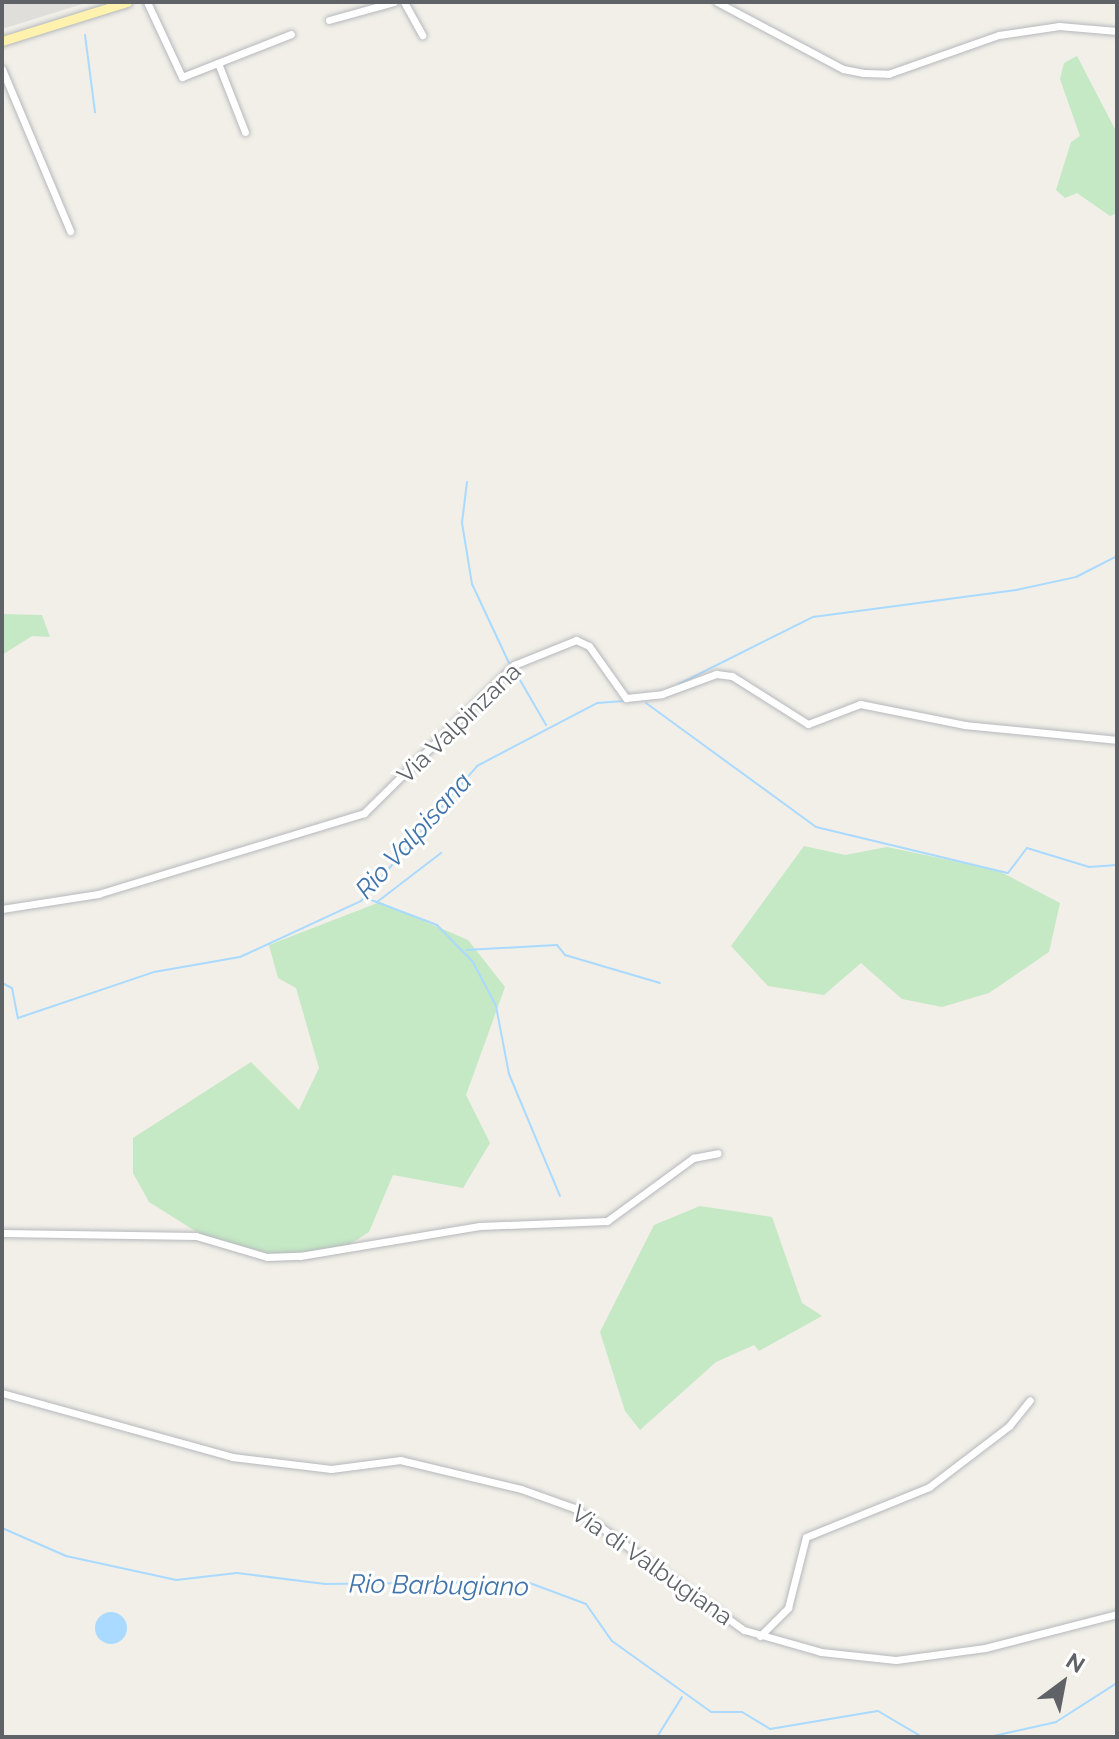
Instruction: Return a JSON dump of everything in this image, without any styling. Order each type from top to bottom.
[{"type":"main road","points":[[2,41],[127,2]]},
{"type":"street","points":[[147,2],[176,75],[218,63],[291,34]]},
{"type":"street","points":[[329,20],[394,2]]},
{"type":"street","points":[[404,2],[422,35]]},
{"type":"street","points":[[717,2],[843,69],[864,73],[888,74],[1029,30],[1117,31]]},
{"type":"street","points":[[218,63],[245,132]]},
{"type":"street","points":[[2,69],[70,231]]},
{"type":"street","name":"Via Valpinzana","points":[[2,909],[98,894],[353,818],[514,665],[570,641],[589,646],[626,698],[662,694],[716,674],[808,724],[860,704],[965,725],[1117,740]]},
{"type":"street","points":[[2,1233],[196,1236],[267,1257],[300,1256],[480,1226],[607,1221],[693,1158],[718,1153]]},
{"type":"street","name":"Via di Valbugiana","points":[[2,1393],[232,1457],[331,1469],[417,1462],[521,1489],[574,1508],[760,1636],[896,1660],[985,1648],[1117,1614]]},
{"type":"street","points":[[760,1636],[788,1608],[806,1537],[929,1487],[1009,1426],[1030,1400]]},
{"type":"shaded area","points":[[2,2],[89,2],[2,29]]},
{"type":"green space","points":[[1077,56],[1117,133],[1117,213],[1110,216],[1077,193],[1065,198],[1056,190],[1071,142],[1080,136],[1060,79],[1064,63]]},
{"type":"green space","points":[[2,614],[42,615],[50,637],[32,636],[2,655]]},
{"type":"green space","points":[[804,846],[845,855],[887,847],[997,870],[1060,903],[1049,952],[989,993],[942,1007],[902,999],[861,963],[824,995],[768,986],[731,946]]},
{"type":"green space","points":[[380,902],[468,940],[505,987],[466,1095],[490,1143],[463,1188],[393,1175],[369,1232],[338,1252],[266,1253],[200,1234],[149,1202],[133,1173],[133,1138],[251,1062],[299,1110],[319,1068],[296,988],[278,978],[269,945]]},
{"type":"green space","points":[[700,1206],[772,1217],[802,1303],[822,1316],[759,1351],[754,1345],[716,1362],[640,1430],[625,1411],[600,1332],[654,1225]]},
{"type":"water","points":[[111,1612],[122,1617],[127,1628],[122,1639],[111,1644],[100,1639],[95,1628],[100,1617]]},
{"type":"waterway","points":[[85,35],[95,112]]},
{"type":"waterway","points":[[467,482],[462,523],[472,584],[509,663]]},
{"type":"waterway","name":"Rio Valpisana","points":[[679,684],[813,617],[1016,590],[1076,577],[1117,556]]},
{"type":"waterway","points":[[513,668],[546,725]]},
{"type":"waterway","name":"Rio Valpisana","points":[[2,983],[12,988],[18,1018],[154,972],[240,957],[361,901],[477,766],[597,703],[652,699]]},
{"type":"waterway","points":[[646,703],[816,827],[1008,873],[1027,848],[1089,867],[1117,865]]},
{"type":"waterway","points":[[377,902],[441,853]]},
{"type":"waterway","points":[[366,898],[437,925],[473,962],[496,1006],[509,1074],[560,1196]]},
{"type":"waterway","points":[[466,950],[557,945],[565,955],[660,983]]},
{"type":"waterway","name":"Rio Barbugiano","points":[[2,1528],[66,1556],[176,1580],[237,1573],[325,1584],[527,1582],[586,1604],[612,1641],[711,1712],[742,1712],[770,1729],[878,1711],[922,1737]]},
{"type":"waterway","name":"Rio Barbugiano","points":[[989,1737],[1056,1722],[1117,1683]]},
{"type":"waterway","points":[[657,1737],[682,1697]]}]
